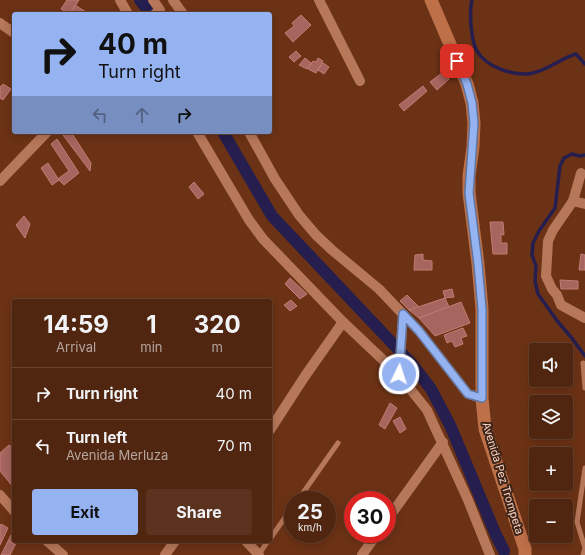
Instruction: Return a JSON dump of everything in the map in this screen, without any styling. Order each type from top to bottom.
[{"type":"main road","name":"Avenida Pez Trompeta","points":[[432,0],[467,84],[472,103],[474,123],[469,193],[482,309],[482,398],[486,430],[525,549],[525,555]]},
{"type":"street","points":[[120,0],[127,12]]},
{"type":"street","points":[[153,0],[157,12]]},
{"type":"street","points":[[173,0],[182,12]]},
{"type":"street","points":[[319,0],[360,81]]},
{"type":"street","points":[[0,23],[12,32]]},
{"type":"street","points":[[0,181],[45,134]]},
{"type":"street","points":[[198,134],[249,220],[263,239],[343,322],[399,375],[427,410],[443,442],[490,555]]},
{"type":"street","points":[[250,134],[275,179],[299,215],[332,250],[379,289],[403,318],[423,336],[468,394],[482,398]]},
{"type":"street","points":[[581,173],[574,201],[553,230],[548,241],[546,276],[561,305],[585,318]]},
{"type":"street","points":[[574,201],[585,204]]},
{"type":"street","points":[[399,375],[403,318]]},
{"type":"street","points":[[272,427],[343,322]]},
{"type":"street","points":[[396,507],[443,442]]},
{"type":"street","points":[[0,495],[12,508]]},
{"type":"street","points":[[49,543],[63,555]]},
{"type":"street","points":[[165,555],[174,543]]},
{"type":"street","points":[[248,543],[259,555]]},
{"type":"street","points":[[362,555],[371,543]]},
{"type":"lane","points":[[584,363],[585,388]]},
{"type":"lane","points":[[304,491],[338,443]]},
{"type":"lane","points":[[583,555],[585,548],[577,522],[585,468]]},
{"type":"lane","points":[[272,536],[284,519]]},
{"type":"lane","points":[[259,555],[267,543]]},
{"type":"building","points":[[67,0],[79,0],[71,12],[66,12],[61,9]]},
{"type":"building","points":[[75,5],[86,12],[71,12]]},
{"type":"building","points":[[301,15],[311,25],[293,42],[285,33],[294,26],[292,23]]},
{"type":"building","points":[[296,51],[301,56],[294,62],[289,57]]},
{"type":"building","points":[[305,58],[311,63],[307,69],[299,65]]},
{"type":"building","points":[[318,58],[323,61],[316,73],[308,69],[313,61],[316,62]]},
{"type":"building","points":[[323,63],[329,67],[324,74],[318,70]]},
{"type":"building","points":[[443,72],[449,79],[437,90],[430,82]]},
{"type":"building","points":[[3,84],[11,89],[3,100],[0,98],[0,87]]},
{"type":"building","points":[[423,86],[427,91],[404,111],[399,105]]},
{"type":"building","points":[[72,134],[91,163],[90,171],[63,135]]},
{"type":"building","points":[[57,139],[79,173],[64,185],[59,178],[69,171],[51,144]]},
{"type":"building","points":[[48,163],[59,180],[52,185],[41,168]]},
{"type":"building","points":[[194,182],[204,194],[198,199],[189,187]]},
{"type":"building","points":[[24,216],[30,224],[25,238],[16,225]]},
{"type":"building","points":[[490,222],[503,222],[504,235],[501,234],[501,243],[507,243],[507,254],[493,254]]},
{"type":"building","points":[[423,254],[423,260],[432,261],[432,270],[414,270],[415,255]]},
{"type":"building","points":[[581,254],[585,255],[585,270],[579,270]]},
{"type":"building","points":[[290,278],[307,294],[300,299],[285,284]]},
{"type":"building","points":[[560,280],[578,281],[578,289],[561,289]]},
{"type":"building","points":[[452,289],[454,297],[445,298],[443,291]]},
{"type":"building","points":[[407,295],[419,307],[409,310],[400,301]]},
{"type":"building","points":[[445,298],[449,307],[419,318],[409,310]]},
{"type":"building","points":[[291,300],[297,306],[290,311],[284,305]]},
{"type":"building","points":[[461,302],[470,323],[435,336],[419,318]]},
{"type":"building","points":[[463,328],[467,336],[461,338],[463,344],[455,347],[452,341],[447,343],[444,335]]},
{"type":"building","points":[[390,403],[397,408],[385,429],[379,425]]},
{"type":"building","points":[[400,417],[406,429],[400,433],[393,421]]},
{"type":"building","points":[[9,445],[12,447],[12,486],[0,471],[0,453]]},
{"type":"building","points":[[1,524],[8,528],[0,545],[0,527]]},
{"type":"building","points":[[12,533],[12,543],[16,543],[15,545],[8,541]]},
{"type":"building","points":[[8,541],[15,545],[10,555],[1,555]]},
{"type":"waterway","points":[[140,0],[149,12]]},
{"type":"waterway","points":[[472,0],[471,26],[473,40],[481,57],[493,66],[515,73],[535,73],[576,54],[585,64]]},
{"type":"waterway","points":[[224,134],[272,216],[411,363],[431,389],[450,425],[504,551]]},
{"type":"waterway","points":[[585,155],[580,156],[572,154],[564,158],[560,166],[555,208],[539,231],[533,243],[532,255],[536,266],[535,281],[538,294],[585,356]]},
{"type":"route","points":[[399,374],[403,314],[419,331],[468,394],[482,398],[482,309],[469,193],[474,123],[472,103],[467,84],[457,61]]}]
